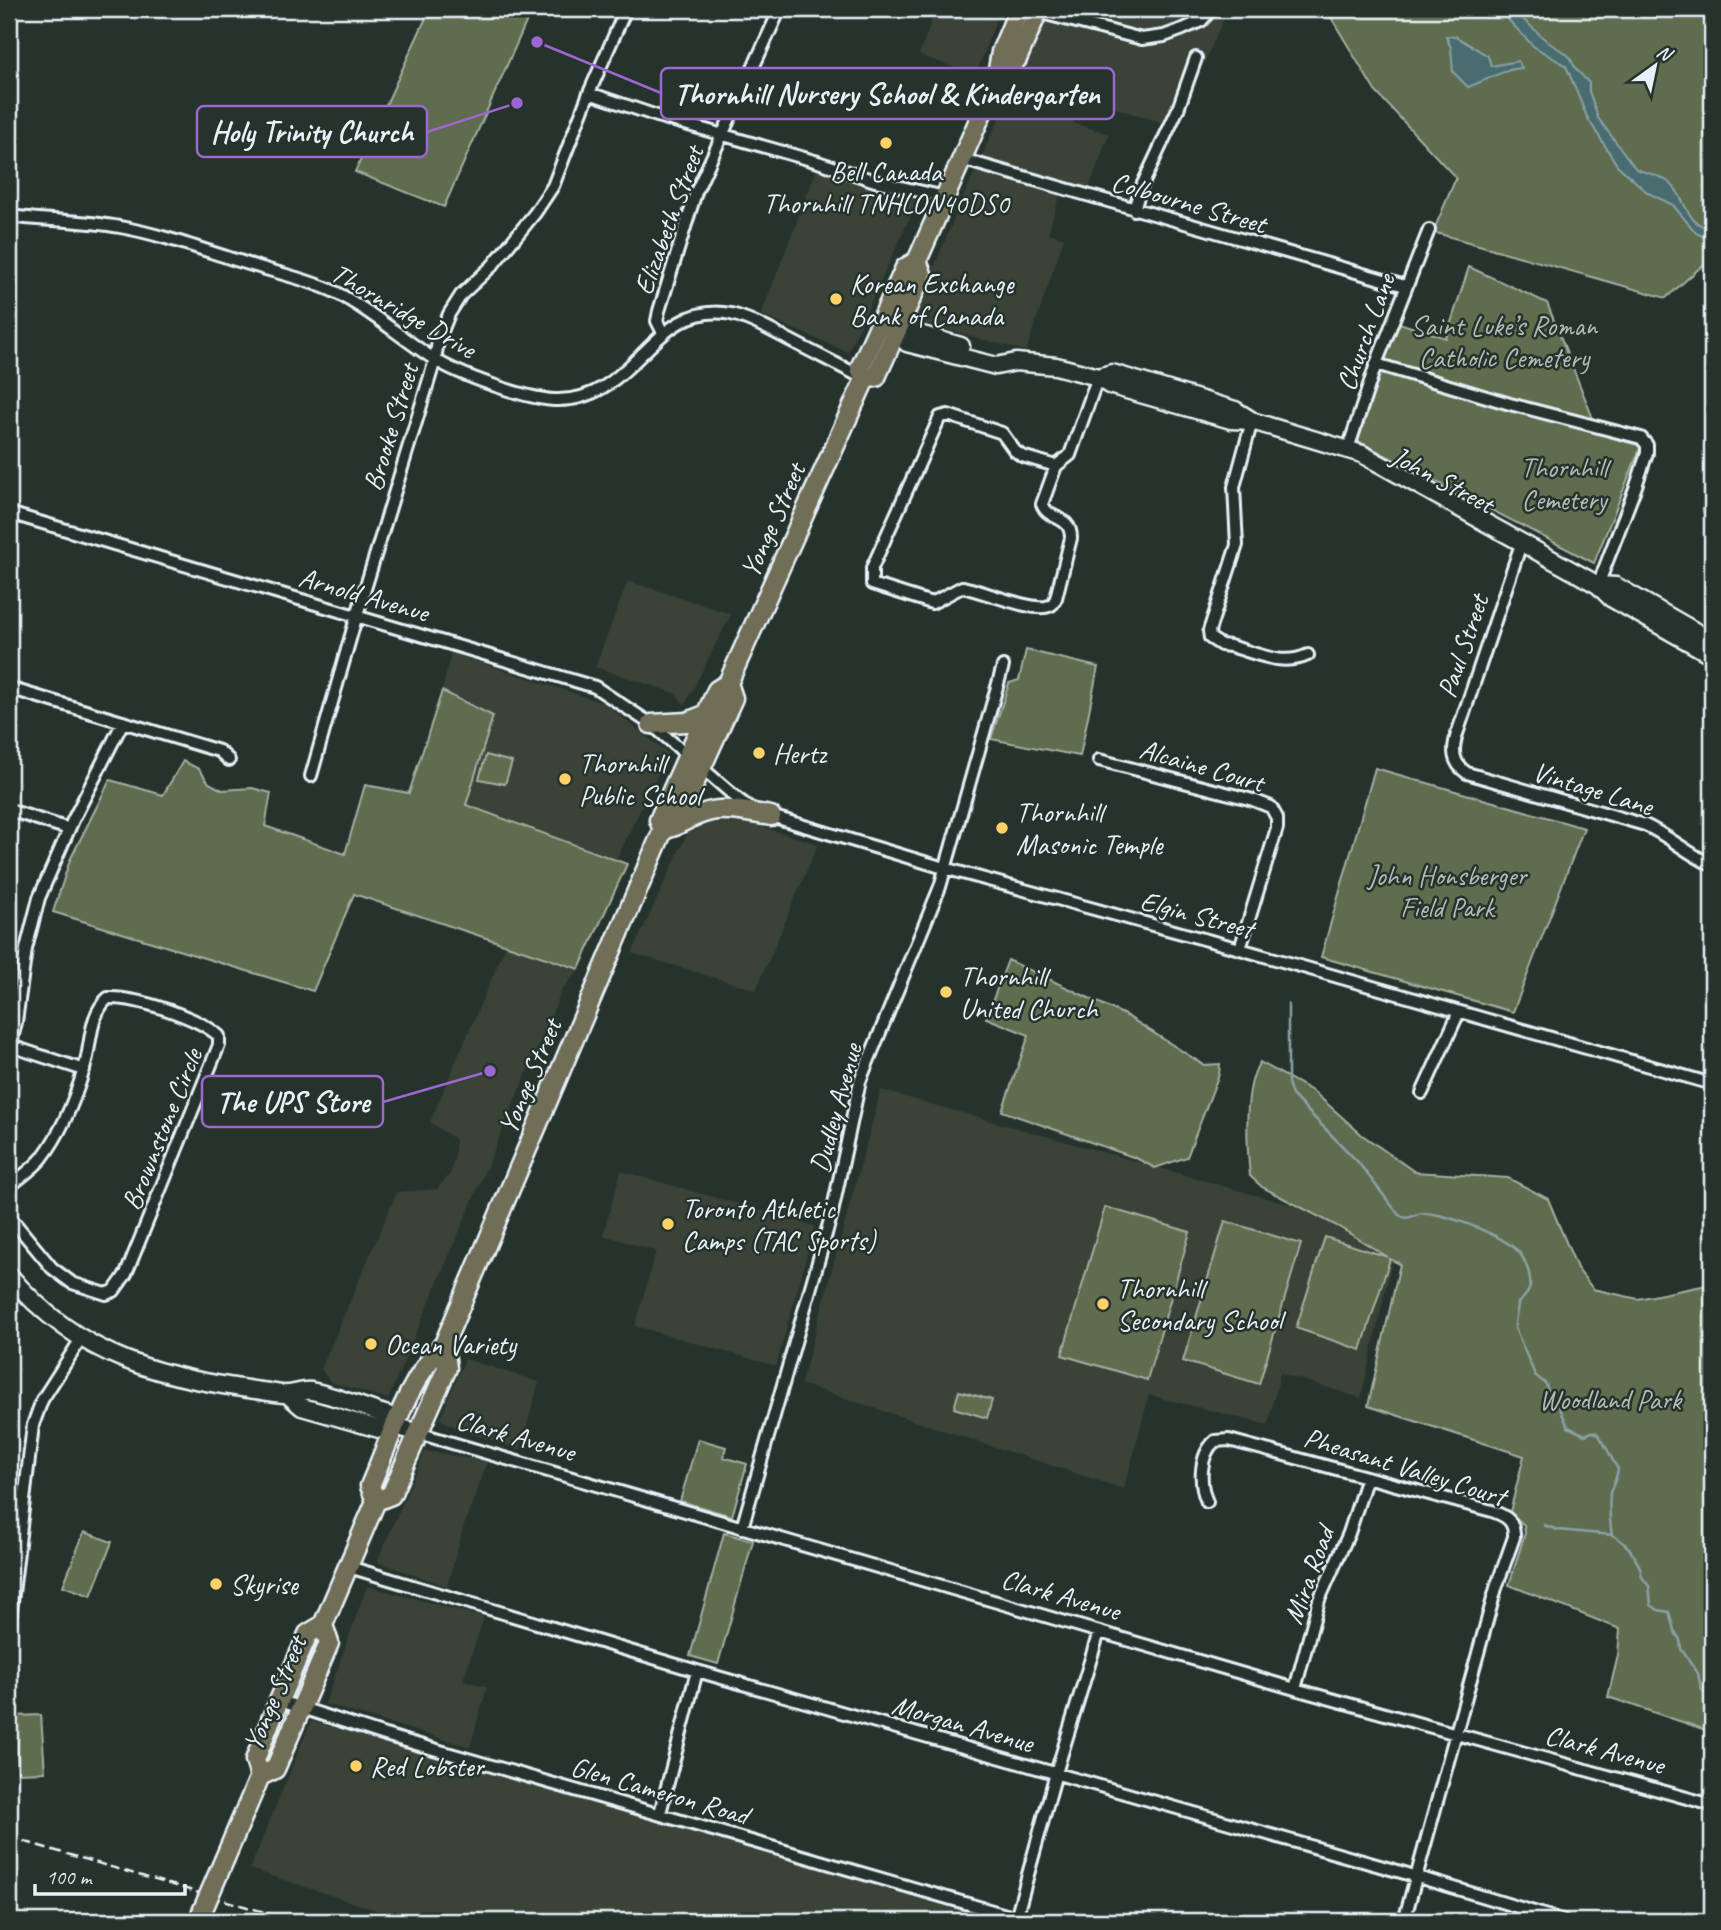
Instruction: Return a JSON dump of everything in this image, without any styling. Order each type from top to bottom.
[{"type":"main road","name":"Yonge Street","points":[[669,828],[659,820],[717,690],[728,683],[865,379],[860,368],[905,268],[918,261],[996,81],[1001,52],[1019,9]]},
{"type":"main road","name":"Yonge Street","points":[[996,81],[1017,59],[1035,10]]},
{"type":"main road","name":"Yonge Street","points":[[865,379],[876,377],[922,274],[918,261]]},
{"type":"main road","name":"John Street","points":[[879,325],[896,331],[906,343],[996,366],[1010,362],[1056,366],[1098,377],[1109,385],[1231,421],[1252,421],[1348,452],[1358,464],[1498,537],[1521,544],[1598,584],[1611,598],[1712,655]]},
{"type":"main road","name":"John Street","points":[[1598,584],[1616,586],[1712,641]]},
{"type":"main road","name":"Yonge Street","points":[[376,1502],[370,1486],[429,1360],[444,1344],[669,828],[702,769],[733,698],[728,683]]},
{"type":"main road","points":[[650,724],[687,722],[705,715]]},
{"type":"main road","points":[[669,828],[709,810],[726,809],[771,816]]},
{"type":"main road","name":"Clark Avenue","points":[[9,1275],[41,1308],[81,1339],[131,1364],[220,1386],[287,1394],[309,1391],[388,1415],[396,1426],[418,1433]]},
{"type":"main road","name":"Yonge Street","points":[[198,1921],[260,1776],[255,1760],[308,1634],[323,1625],[376,1502],[391,1495],[447,1368],[444,1344]]},
{"type":"main road","name":"Yonge Street","points":[[260,1776],[275,1769],[302,1708],[329,1643],[323,1625]]},
{"type":"street","name":"Brooke Street","points":[[311,776],[435,360],[438,341],[449,314],[461,295],[492,265],[528,222],[553,186],[625,9]]},
{"type":"street","name":"Elizabeth Street","points":[[663,333],[657,321],[667,279],[696,192],[780,9]]},
{"type":"street","points":[[1035,10],[1142,39],[1164,36],[1201,21],[1212,9]]},
{"type":"street","points":[[1135,210],[1140,190],[1178,109],[1196,58]]},
{"type":"street","points":[[589,93],[875,181],[945,197]]},
{"type":"street","name":"Colbourne Street","points":[[961,159],[1405,286]]},
{"type":"street","name":"Thornridge Drive","points":[[9,216],[118,226],[150,233],[316,284],[359,306],[435,360],[469,376],[554,400],[573,398],[605,388],[623,374],[663,333],[690,316],[709,313],[730,314],[759,324],[865,379]]},
{"type":"street","name":"Church Lane","points":[[1348,452],[1376,364],[1429,230]]},
{"type":"street","points":[[1376,364],[1510,404],[1641,438],[1647,444],[1647,453],[1598,584]]},
{"type":"street","points":[[1056,466],[1022,456],[1002,433],[948,415],[940,417],[872,568],[872,584],[932,603],[962,587],[1035,608],[1049,606],[1056,598],[1071,531],[1065,521],[1047,513],[1042,504],[1056,466],[1070,456],[1098,377]]},
{"type":"street","points":[[1252,421],[1234,487],[1237,545],[1209,631],[1210,638],[1221,645],[1285,661],[1308,655]]},
{"type":"street","points":[[1712,487],[1712,512]]},
{"type":"street","name":"Arnold Avenue","points":[[9,513],[595,687],[650,724],[688,756]]},
{"type":"street","name":"Paul Street","points":[[1456,764],[1453,748],[1457,734],[1521,544]]},
{"type":"street","name":"Dudley Avenue","points":[[742,1528],[832,1213],[860,1081],[940,887],[1003,666]]},
{"type":"street","points":[[9,688],[219,751],[229,760]]},
{"type":"street","points":[[84,1070],[10,1050],[26,949],[39,898],[69,829],[123,722]]},
{"type":"street","name":"Elgin Street","points":[[688,756],[750,808],[771,816],[944,868],[1240,949],[1712,1084]]},
{"type":"street","name":"Alcaine Court","points":[[1099,760],[1271,807],[1277,818],[1277,828],[1240,949]]},
{"type":"street","name":"Vintage Lane","points":[[1456,764],[1466,773],[1645,825],[1663,834],[1694,857],[1712,865]]},
{"type":"street","points":[[9,810],[69,829]]},
{"type":"street","name":"Brownstone Circle","points":[[9,1187],[41,1159],[66,1116],[84,1070],[94,1020],[100,1006],[108,998],[127,999],[169,1012],[211,1029],[219,1036],[219,1045],[189,1122],[126,1273],[114,1291],[106,1294],[72,1283],[52,1268],[9,1216]]},
{"type":"street","points":[[1422,1093],[1459,1012]]},
{"type":"street","points":[[9,1627],[33,1426],[43,1401],[81,1339]]},
{"type":"street","name":"Clark Avenue","points":[[418,1433],[1295,1689],[1712,1805]]},
{"type":"street","name":"Pheasant Valley Court","points":[[1207,1502],[1200,1487],[1206,1451],[1215,1441],[1224,1440],[1492,1511],[1510,1519],[1515,1528],[1514,1537],[1496,1588],[1456,1735]]},
{"type":"street","name":"Mira Road","points":[[1295,1689],[1319,1600],[1349,1533],[1367,1477]]},
{"type":"street","name":"Morgan Avenue","points":[[349,1567],[697,1671],[1417,1876],[1564,1921]]},
{"type":"street","points":[[1016,1918],[1099,1632]]},
{"type":"street","points":[[660,1813],[697,1671]]},
{"type":"street","name":"Glen Cameron Road","points":[[280,1701],[385,1735],[1027,1921]]},
{"type":"street","points":[[1404,1921],[1456,1735]]},
{"type":"shaded area","points":[[936,9],[969,9],[996,19],[976,75],[919,55]]},
{"type":"shaded area","points":[[1048,9],[1228,9],[1176,127],[1084,98],[1073,123],[1109,134],[1089,188],[1064,181],[1048,233],[1064,238],[1026,351],[912,320]]},
{"type":"shaded area","points":[[817,169],[918,200],[848,352],[761,315]]},
{"type":"shaded area","points":[[628,581],[731,614],[685,705],[675,693],[595,667]]},
{"type":"shaded area","name":"Thornhill Public School","points":[[451,653],[603,703],[668,753],[616,860],[466,805],[493,716],[442,691]]},
{"type":"shaded area","points":[[719,814],[818,844],[756,990],[632,953],[694,819]]},
{"type":"shaded area","points":[[506,945],[579,969],[562,990],[388,1399],[331,1382],[321,1369],[397,1192],[437,1189],[450,1174],[455,1156],[455,1139],[430,1122]]},
{"type":"shaded area","name":"Thornhill Secondary School","points":[[881,1090],[1398,1235],[1361,1398],[1280,1373],[1268,1425],[1149,1395],[1124,1489],[801,1384]]},
{"type":"shaded area","points":[[621,1171],[815,1226],[776,1366],[635,1326],[656,1251],[603,1235]]},
{"type":"shaded area","points":[[465,1359],[539,1382],[520,1450],[461,1430],[440,1419]]},
{"type":"shaded area","points":[[425,1451],[488,1461],[464,1525],[447,1586],[377,1562]]},
{"type":"shaded area","points":[[367,1586],[484,1617],[463,1680],[487,1687],[470,1747],[325,1704]]},
{"type":"shaded area","points":[[311,1721],[999,1921],[410,1921],[250,1869]]},
{"type":"green space","points":[[430,9],[532,9],[444,207],[355,172]]},
{"type":"green space","points":[[1326,9],[1712,9],[1712,257],[1666,298],[1433,232],[1456,178],[1375,91]]},
{"type":"green space","name":"Saint Luke’s Roman Catholic Cemetery","points":[[1469,267],[1547,303],[1594,421],[1383,363],[1396,322],[1446,338]]},
{"type":"green space","name":"Thornhill Cemetery","points":[[1380,372],[1641,446],[1594,563],[1358,441]]},
{"type":"green space","points":[[1026,650],[1098,667],[1080,756],[991,739],[1009,683],[1019,680]]},
{"type":"green space","points":[[442,691],[493,716],[466,805],[627,864],[579,969],[354,894],[313,991],[53,912],[70,860],[110,780],[163,795],[183,761],[199,769],[209,783],[222,790],[252,788],[271,793],[265,826],[345,854],[365,785],[409,793]]},
{"type":"green space","points":[[486,755],[512,762],[505,784],[479,779]]},
{"type":"green space","name":"John Honsberger Field Park","points":[[1375,768],[1584,828],[1513,1012],[1321,957]]},
{"type":"green space","points":[[1008,960],[1127,1016],[1204,1065],[1220,1064],[1219,1074],[1187,1157],[1155,1168],[1136,1158],[1002,1111],[1029,1035],[986,1018]]},
{"type":"green space","name":"Woodland Park","points":[[1260,1062],[1314,1092],[1361,1134],[1415,1172],[1508,1178],[1548,1199],[1577,1268],[1593,1289],[1638,1299],[1712,1284],[1712,1732],[1608,1697],[1618,1655],[1620,1629],[1509,1585],[1525,1533],[1524,1525],[1510,1512],[1524,1456],[1368,1406],[1400,1264],[1390,1259],[1361,1350],[1296,1328],[1325,1237],[1388,1257],[1339,1227],[1262,1187],[1250,1176],[1247,1133],[1249,1101],[1251,1086]]},
{"type":"green space","points":[[1105,1207],[1190,1232],[1147,1380],[1062,1355]]},
{"type":"green space","points":[[1225,1221],[1301,1244],[1259,1384],[1183,1361]]},
{"type":"green space","points":[[959,1391],[992,1400],[987,1418],[954,1408]]},
{"type":"green space","points":[[698,1439],[726,1447],[723,1457],[747,1464],[732,1516],[680,1501]]},
{"type":"green space","points":[[84,1532],[112,1542],[91,1596],[63,1586]]},
{"type":"green space","points":[[724,1533],[753,1541],[718,1664],[690,1656]]},
{"type":"green space","points":[[41,1715],[45,1772],[18,1773],[15,1716]]},
{"type":"water","points":[[1498,9],[1512,9],[1548,42],[1568,55],[1589,83],[1598,118],[1636,169],[1672,185],[1697,223],[1712,228],[1712,237],[1696,233],[1673,205],[1648,193],[1617,165],[1587,117],[1566,66],[1533,46]]},
{"type":"water","points":[[1446,36],[1455,36],[1488,56],[1491,66],[1518,61],[1522,68],[1503,72],[1468,87],[1453,72],[1451,48]]},
{"type":"waterway","points":[[1288,1004],[1288,1083],[1292,1095],[1357,1161],[1399,1215],[1409,1217],[1424,1213],[1460,1221],[1500,1238],[1521,1255],[1528,1270],[1530,1285],[1528,1292],[1518,1303],[1515,1328],[1535,1375],[1546,1384],[1549,1395],[1558,1404],[1568,1427],[1585,1435],[1597,1433],[1618,1469],[1610,1499],[1612,1535]]},
{"type":"waterway","points":[[1544,1525],[1558,1530],[1612,1535],[1629,1548],[1649,1586],[1651,1605],[1658,1610],[1669,1612],[1681,1649],[1698,1673],[1701,1689],[1712,1701]]},
{"type":"waterway","points":[[1710,1761],[1712,1747]]},
{"type":"railway","points":[[9,1837],[295,1921]]},
{"type":"place","name":"Thornhill Nursery School & Kindergarten","points":[[537,42]]},
{"type":"place","name":"Holy Trinity Church","points":[[517,103]]},
{"type":"place","name":"Bell Canada Thornhill TNHLON40DS0","points":[[886,143]]},
{"type":"place","name":"Korean Exchange Bank of Canada","points":[[836,299]]},
{"type":"place","name":"Hertz","points":[[759,753]]},
{"type":"place","name":"Thornhill Public School","points":[[565,779]]},
{"type":"place","name":"Thornhill Masonic Temple","points":[[1002,828]]},
{"type":"place","name":"Thornhill United Church","points":[[946,992]]},
{"type":"place","name":"The UPS Store","points":[[490,1071]]},
{"type":"place","name":"Toronto Athletic Camps (TAC Sports)","points":[[668,1224]]},
{"type":"place","name":"Thornhill Secondary School","points":[[1103,1304]]},
{"type":"place","name":"Ocean Variety","points":[[371,1344]]},
{"type":"place","name":"Skyrise","points":[[216,1584]]},
{"type":"place","name":"Red Lobster","points":[[356,1766]]}]
